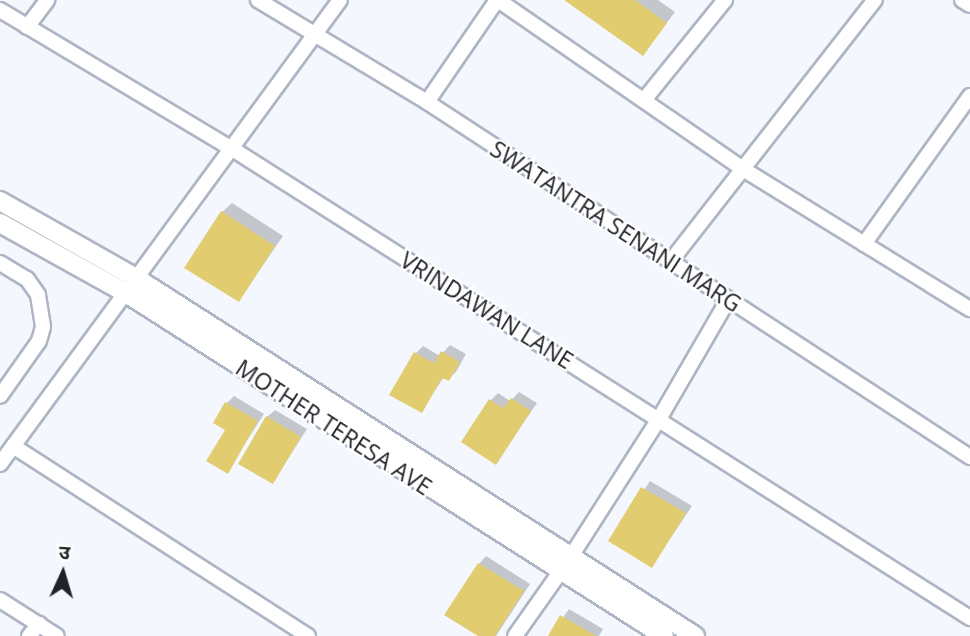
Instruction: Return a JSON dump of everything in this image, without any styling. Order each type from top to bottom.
[{"type":"street","points":[[27,27],[47,0]]},
{"type":"street","name":"SWATANTRA SENANI MARG","points":[[258,0],[427,102],[970,457]]},
{"type":"street","points":[[0,464],[340,0]]},
{"type":"street","points":[[427,102],[498,0],[743,169],[970,309]]},
{"type":"street","points":[[644,100],[724,0]]},
{"type":"street","points":[[670,262],[875,0]]},
{"type":"street","points":[[962,0],[970,5]]},
{"type":"street","name":"VRINDAWAN LANE","points":[[0,10],[231,148],[970,618]]},
{"type":"street","points":[[864,244],[970,96]]},
{"type":"street","points":[[0,201],[566,565],[664,636]]},
{"type":"street","points":[[0,223],[131,286]]},
{"type":"street","points":[[0,263],[27,279],[38,295],[43,327],[39,341],[0,396]]},
{"type":"street","points":[[515,636],[566,565],[659,419],[728,300]]},
{"type":"street","points":[[13,446],[308,636]]},
{"type":"street","points":[[566,565],[695,636]]},
{"type":"street","points":[[0,600],[34,630],[57,636]]},
{"type":"building","points":[[564,0],[635,0],[667,23],[643,56]]},
{"type":"building","points":[[221,211],[275,246],[239,302],[184,268]]},
{"type":"building","points":[[441,351],[460,362],[449,381],[442,378],[422,413],[389,395],[414,352],[434,363]]},
{"type":"building","points":[[511,398],[531,411],[496,465],[461,442],[489,399],[503,408]]},
{"type":"building","points":[[225,402],[258,421],[228,474],[206,461],[225,430],[213,423]]},
{"type":"building","points":[[266,416],[301,437],[273,484],[238,464]]},
{"type":"building","points":[[641,487],[686,513],[652,568],[608,541]]},
{"type":"building","points":[[478,563],[524,591],[495,636],[478,636],[444,615]]},
{"type":"building","points":[[560,615],[596,636],[548,636]]}]
